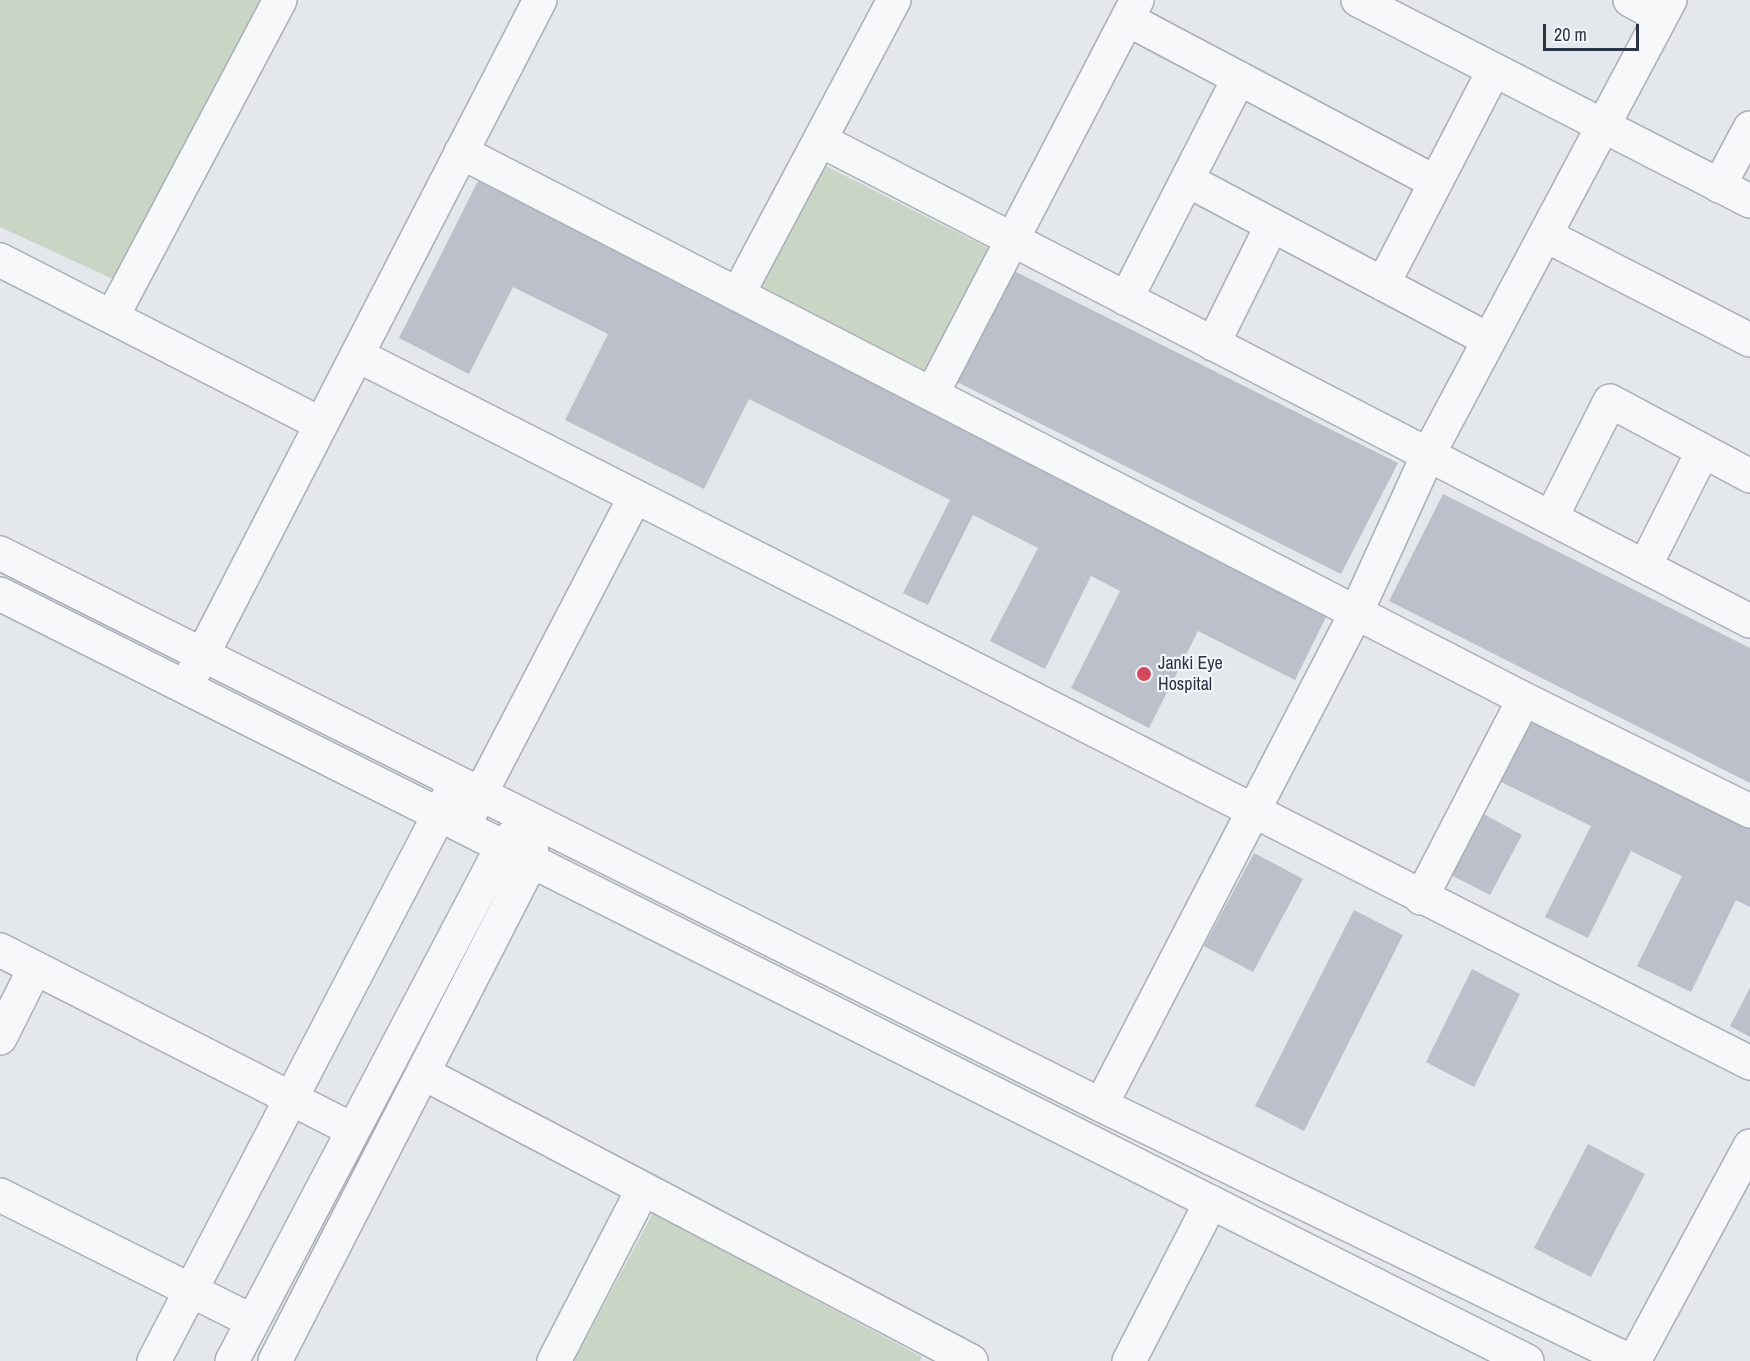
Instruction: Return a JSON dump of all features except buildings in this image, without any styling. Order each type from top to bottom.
[{"type":"street","points":[[112,317],[280,0]]},
{"type":"street","points":[[186,686],[540,0]]},
{"type":"street","points":[[738,294],[894,0]]},
{"type":"street","points":[[1101,1105],[1356,613],[1428,455],[1666,8],[1630,0]]},
{"type":"street","points":[[1375,4],[1494,70],[1750,201]]},
{"type":"street","points":[[932,394],[1132,9],[1239,78],[1435,182]]},
{"type":"street","points":[[1383,284],[1494,70]]},
{"type":"street","points":[[1126,298],[1239,78]]},
{"type":"street","points":[[1719,186],[1750,128]]},
{"type":"street","points":[[820,140],[1750,621]]},
{"type":"street","points":[[461,152],[1524,699],[1750,811]]},
{"type":"street","points":[[1187,180],[1490,340]]},
{"type":"street","points":[[1213,344],[1272,225]]},
{"type":"street","points":[[1545,235],[1749,339]]},
{"type":"street","points":[[0,260],[321,424]]},
{"type":"street","points":[[357,355],[1750,1064]]},
{"type":"street","points":[[1551,518],[1610,401],[1750,476]]},
{"type":"street","points":[[1645,566],[1703,452]]},
{"type":"street","points":[[154,1361],[291,1098],[635,497]]},
{"type":"street","points":[[0,553],[1101,1105],[1632,1361],[1750,1146]]},
{"type":"street","points":[[0,594],[452,819],[1527,1361]]},
{"type":"street","points":[[1421,898],[1524,699]]},
{"type":"street","points":[[232,1361],[503,845],[531,819]]},
{"type":"street","points":[[275,1361],[532,860],[531,819]]},
{"type":"street","points":[[0,950],[353,1130]]},
{"type":"street","points":[[0,1038],[35,968]]},
{"type":"street","points":[[423,1073],[956,1357]]},
{"type":"street","points":[[554,1361],[643,1189]]},
{"type":"street","points":[[0,1195],[252,1322]]},
{"type":"street","points":[[1129,1361],[1211,1202]]},
{"type":"green space","points":[[0,0],[261,0],[115,280],[0,227]]},
{"type":"green space","points":[[822,164],[990,249],[928,372],[760,287]]},
{"type":"green space","points":[[653,1213],[922,1357],[920,1361],[574,1361]]},
{"type":"place","name":"Janki Eye Hospital","points":[[1144,674]]}]
